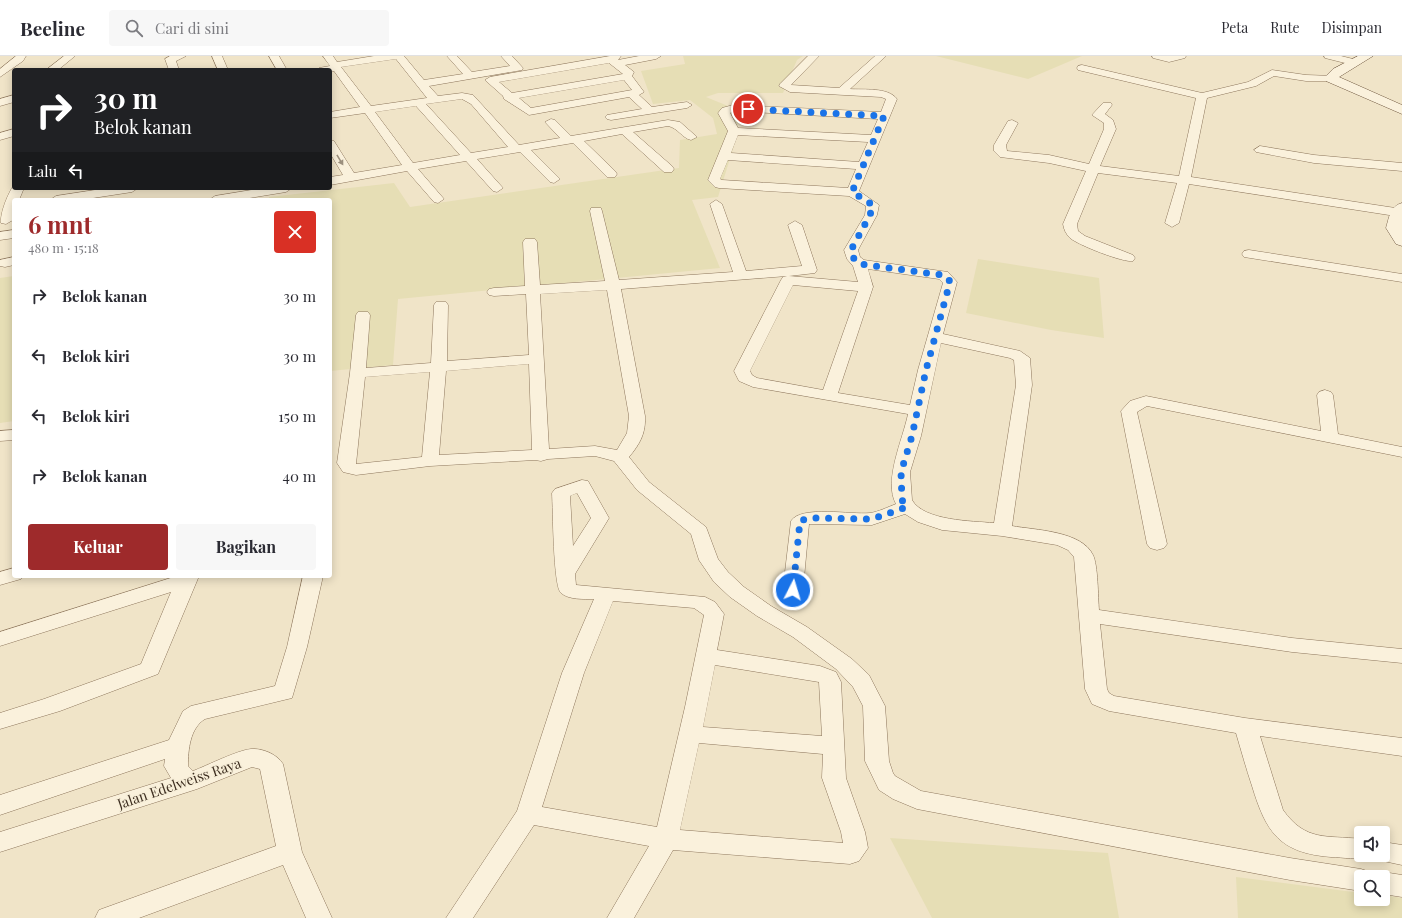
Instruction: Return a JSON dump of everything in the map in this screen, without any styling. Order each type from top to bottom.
[{"type":"street","points":[[0,74],[21,56]]},
{"type":"street","points":[[54,68],[70,56]]},
{"type":"street","points":[[173,68],[170,59],[181,56]]},
{"type":"street","points":[[217,56],[222,68]]},
{"type":"street","points":[[274,56],[279,68]]},
{"type":"street","points":[[328,56],[410,167],[438,200]]},
{"type":"street","points":[[330,68],[394,56]]},
{"type":"street","points":[[399,56],[435,100]]},
{"type":"street","points":[[452,56],[470,76]]},
{"type":"street","points":[[421,84],[518,68],[506,56]]},
{"type":"street","points":[[581,56],[593,57]]},
{"type":"street","points":[[626,76],[639,92],[528,112],[508,97],[490,80],[615,59],[656,56]]},
{"type":"street","points":[[814,56],[806,62],[784,86],[789,89],[882,94],[891,96],[892,98],[873,139],[852,192]]},
{"type":"street","points":[[841,92],[881,56]]},
{"type":"street","points":[[1157,56],[1169,58],[1181,56]]},
{"type":"street","points":[[1329,56],[1354,62]]},
{"type":"street","points":[[1330,78],[1354,62],[1367,56]]},
{"type":"street","points":[[615,59],[629,72],[626,76]]},
{"type":"street","points":[[1082,68],[1166,89],[1202,96],[1252,84],[1272,73],[1306,78],[1330,78],[1402,110]]},
{"type":"street","points":[[508,97],[626,76]]},
{"type":"street","points":[[631,93],[650,111]]},
{"type":"street","points":[[332,115],[462,96],[469,97],[476,102],[520,148],[554,179]]},
{"type":"street","points":[[1172,223],[1184,180],[1202,96]]},
{"type":"street","points":[[0,103],[12,99]]},
{"type":"street","points":[[419,103],[497,188]]},
{"type":"street","points":[[611,117],[687,105]]},
{"type":"street","points":[[1107,105],[1098,115],[1109,122],[1110,126],[1094,169],[1070,224],[1070,228],[1080,239],[1128,258]]},
{"type":"street","points":[[734,131],[724,113],[726,110],[733,108],[884,116]]},
{"type":"street","points":[[551,122],[611,174]]},
{"type":"street","points":[[332,178],[350,177],[624,130],[674,123],[691,137]]},
{"type":"street","points":[[1012,123],[1000,146],[1000,151],[1004,154],[1049,159],[1094,169],[1184,180],[1401,212],[1394,228],[1402,241]]},
{"type":"street","points":[[624,130],[668,169]]},
{"type":"street","points":[[734,131],[873,139]]},
{"type":"street","points":[[734,131],[714,180],[719,184],[852,192],[873,205],[870,215],[851,250],[854,259],[860,264],[942,275],[948,278],[950,282],[912,436],[901,472],[902,500],[907,507],[925,518],[942,524],[1002,530],[1062,540],[1076,546],[1084,556],[1091,616],[1096,689],[1100,698],[1117,705],[1244,726],[1402,747]]},
{"type":"street","points":[[0,137],[12,133]]},
{"type":"street","points":[[332,146],[350,177]]},
{"type":"street","points":[[1260,150],[1314,159],[1402,167]]},
{"type":"street","points":[[724,156],[863,166]]},
{"type":"street","points":[[68,198],[118,190]]},
{"type":"street","points":[[226,198],[270,190]]},
{"type":"street","points":[[716,204],[741,275]]},
{"type":"street","points":[[596,211],[613,285],[637,416],[638,429],[631,445],[620,457]]},
{"type":"street","points":[[494,292],[613,285],[810,270],[795,225]]},
{"type":"street","points":[[0,236],[12,234]]},
{"type":"street","points":[[530,242],[534,290],[541,456]]},
{"type":"street","points":[[1249,254],[1402,278]]},
{"type":"street","points":[[829,396],[866,287],[860,264]]},
{"type":"street","points":[[866,287],[788,280],[742,371],[745,378],[753,382],[918,411]]},
{"type":"street","points":[[430,461],[439,366],[441,305]]},
{"type":"street","points":[[363,316],[358,373],[346,463],[349,468],[356,470],[430,461],[541,456],[595,451],[610,453],[620,457],[643,486],[699,530],[709,560],[721,577],[737,592],[764,611],[800,632],[844,664],[861,681],[874,706],[877,761],[887,783],[901,792],[918,800],[1290,869],[1354,879]]},
{"type":"street","points":[[936,337],[1015,354],[1022,358],[1024,385],[1002,530]]},
{"type":"street","points":[[358,373],[537,359]]},
{"type":"street","points":[[1325,395],[1330,438]]},
{"type":"street","points":[[1157,544],[1129,411],[1136,404],[1146,401],[1402,452]]},
{"type":"street","points":[[0,436],[12,434]]},
{"type":"street","points":[[793,590],[800,521],[809,518],[872,519],[907,507]]},
{"type":"street","points":[[564,574],[567,588],[573,591],[698,602],[708,607],[714,614],[666,839],[620,918]]},
{"type":"street","points":[[0,579],[12,575]]},
{"type":"street","points":[[0,639],[188,578]]},
{"type":"street","points":[[0,721],[52,705],[150,669],[188,578]]},
{"type":"street","points":[[189,782],[179,772],[176,766],[177,746],[191,717],[200,712],[284,692],[297,647],[313,578]]},
{"type":"street","points":[[459,918],[528,814],[573,673],[606,594]]},
{"type":"street","points":[[1091,616],[1292,645],[1402,656]]},
{"type":"street","points":[[528,814],[666,839],[850,854],[856,848],[853,832],[834,778],[834,746],[830,682],[828,677],[820,674],[706,656]]},
{"type":"street","points":[[1244,726],[1272,813],[1280,826],[1301,841],[1322,847],[1354,849]]},
{"type":"street","points":[[689,734],[834,746]]},
{"type":"street","points":[[0,805],[177,746]]},
{"type":"street","name":"Jalan Edelweiss Raya","points":[[0,842],[189,782],[251,758],[263,760],[271,764],[290,852],[319,918]]},
{"type":"street","points":[[108,918],[290,852]]},
{"type":"street","points":[[1390,853],[1402,855]]},
{"type":"street","points":[[1390,884],[1402,886]]},
{"type":"shaded area","points":[[683,56],[803,56],[797,60],[783,93],[718,93],[706,97],[728,106],[737,117],[738,133],[718,197],[692,200],[720,268],[398,299],[393,365],[332,371],[332,198],[269,197],[394,183],[410,207],[679,168],[680,140],[717,134],[713,118],[690,100],[653,104],[641,71],[685,64]]},
{"type":"shaded area","points":[[936,56],[1082,56],[1028,79]]},
{"type":"shaded area","points":[[978,259],[1099,278],[1104,338],[1051,330],[966,313]]},
{"type":"shaded area","points":[[12,276],[12,421],[0,423],[0,278]]},
{"type":"shaded area","points":[[890,838],[1108,853],[1119,918],[932,918]]},
{"type":"shaded area","points":[[1236,877],[1354,892],[1354,906],[1390,906],[1390,896],[1402,898],[1402,918],[1238,918]]},
{"type":"route","points":[[748,109],[884,116],[873,139],[852,192],[873,205],[870,215],[851,250],[854,259],[860,264],[942,275],[948,278],[950,282],[926,370],[912,436],[901,472],[902,500],[907,507],[872,519],[852,520],[809,518],[800,521],[793,590]]}]
